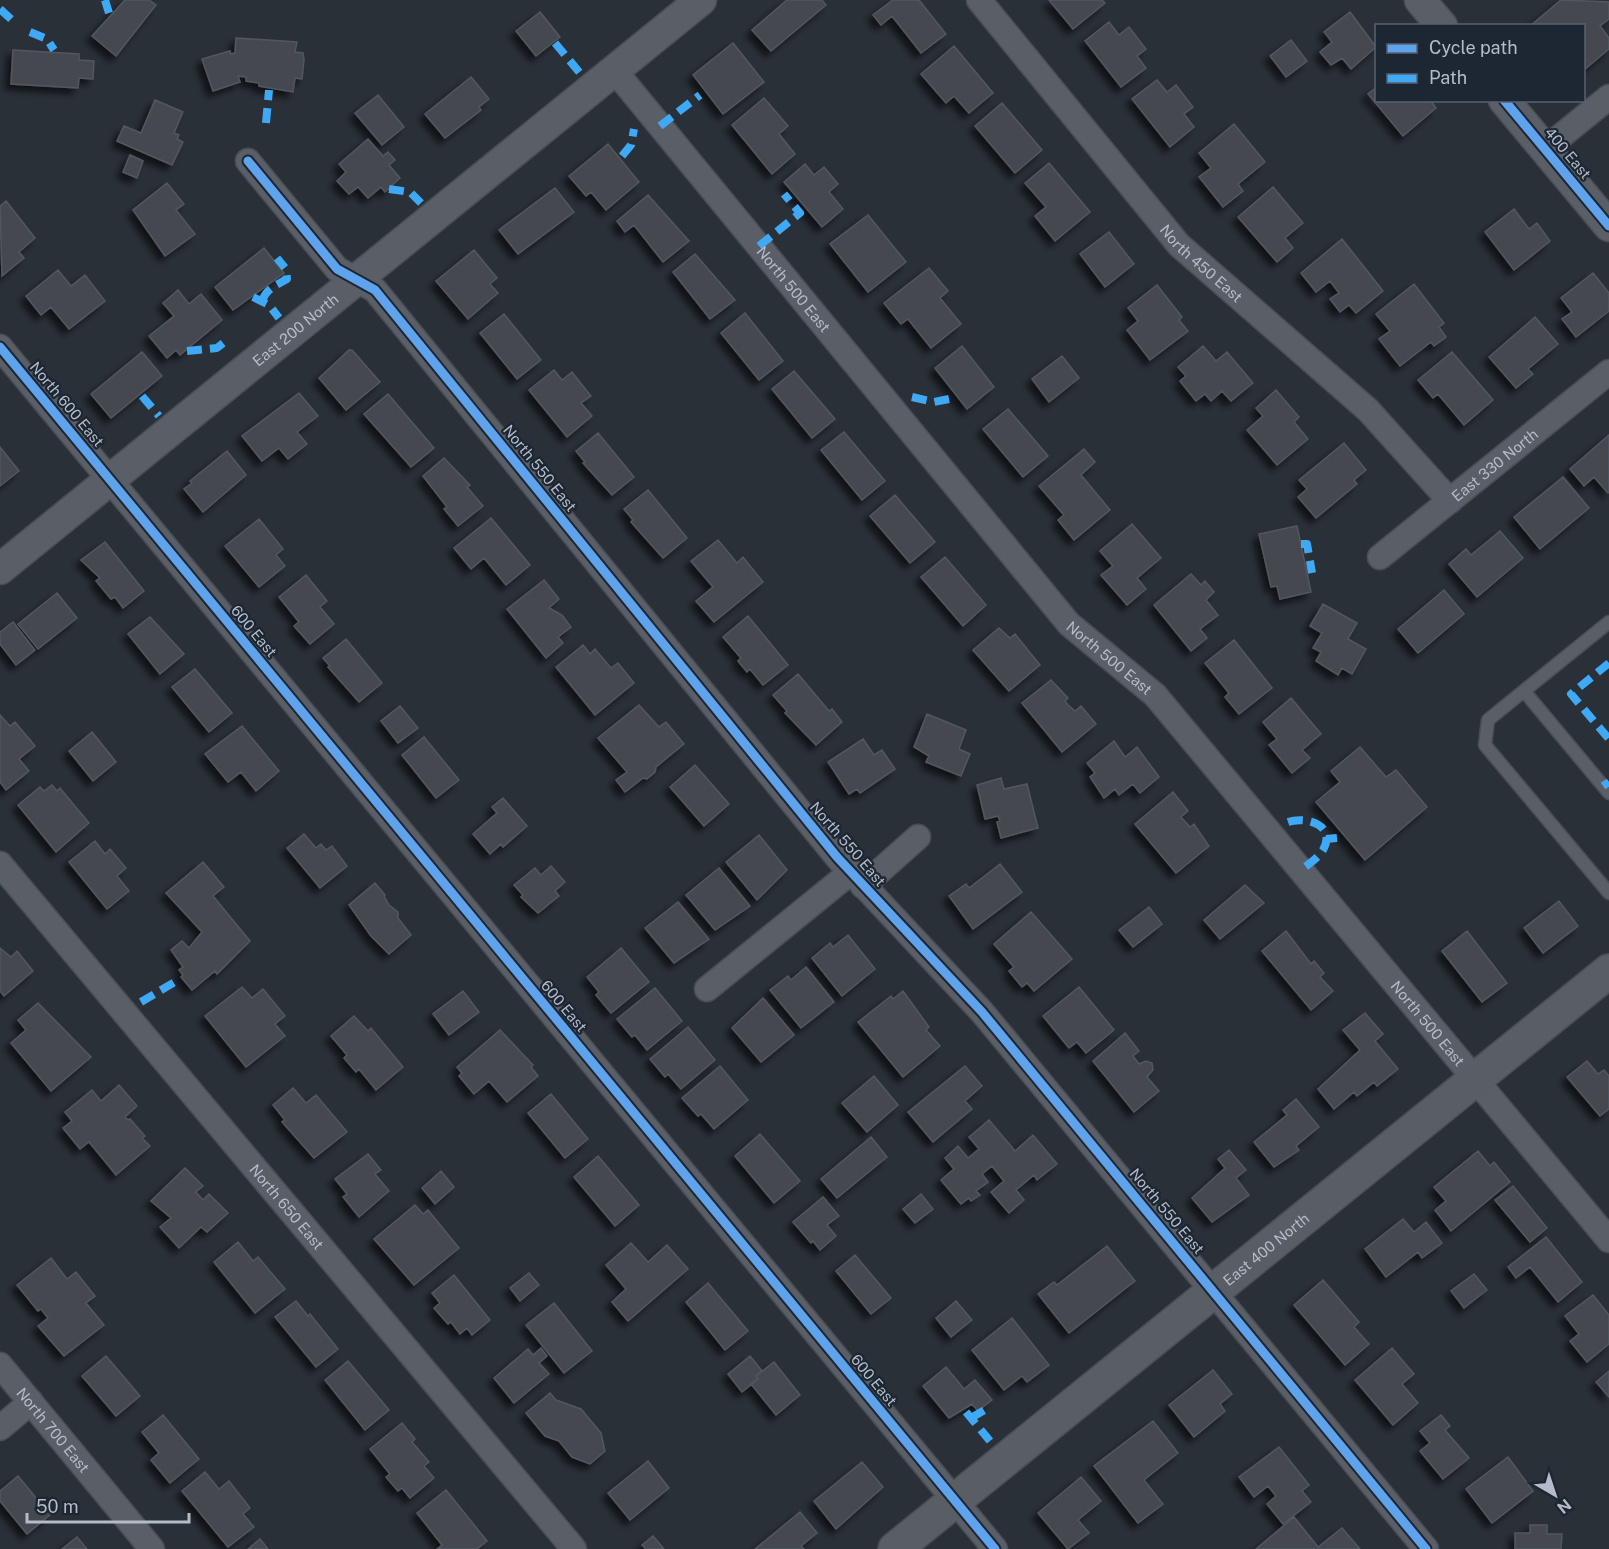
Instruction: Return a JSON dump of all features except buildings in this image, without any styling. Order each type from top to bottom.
[{"type":"main road","name":"East 400 North","points":[[895,1549],[1609,971]]},
{"type":"street","name":"East 200 North","points":[[0,569],[701,0]]},
{"type":"street","name":"North 450 East","points":[[979,0],[1179,245],[1368,410],[1450,501]]},
{"type":"street","points":[[1420,0],[1440,24]]},
{"type":"street","name":"North 500 East","points":[[615,71],[1069,624],[1155,696],[1609,1240]]},
{"type":"street","points":[[1545,150],[1609,97]]},
{"type":"street","name":"400 East","points":[[1506,102],[1609,226]]},
{"type":"street","name":"North 550 East","points":[[248,161],[337,269],[375,290],[857,879],[932,956],[982,1012],[1426,1549]]},
{"type":"street","name":"North 600 East","points":[[0,347],[111,480]]},
{"type":"street","name":"East 330 North","points":[[1380,557],[1609,372]]},
{"type":"street","name":"600 East","points":[[111,480],[995,1549]]},
{"type":"street","points":[[707,989],[918,837]]},
{"type":"street","name":"North 650 East","points":[[0,864],[574,1549]]},
{"type":"street","name":"North 700 East","points":[[0,1365],[152,1549]]},
{"type":"street","points":[[0,1428],[31,1402]]},
{"type":"lane","points":[[1609,622],[1488,720],[1485,745],[1609,893]]},
{"type":"lane","points":[[1524,691],[1609,793]]},
{"type":"marked path","points":[[105,0],[109,13]]},
{"type":"marked path","points":[[0,9],[13,21]]},
{"type":"marked path","points":[[30,32],[47,39],[54,50]]},
{"type":"marked path","points":[[555,43],[580,73]]},
{"type":"marked path","points":[[266,123],[269,90]]},
{"type":"marked path","points":[[660,126],[700,95]]},
{"type":"marked path","points":[[622,156],[631,145],[634,129]]},
{"type":"marked path","points":[[389,189],[410,192],[421,203]]},
{"type":"marked path","points":[[759,246],[800,213],[784,194]]},
{"type":"marked path","points":[[262,301],[269,290],[287,279],[286,269],[277,258]]},
{"type":"marked path","points":[[253,297],[269,305],[279,318]]},
{"type":"marked path","points":[[187,351],[217,348],[227,340]]},
{"type":"marked path","points":[[142,396],[159,416]]},
{"type":"marked path","points":[[912,397],[934,402],[949,399]]},
{"type":"marked path","points":[[1301,544],[1307,544],[1312,573]]},
{"type":"marked path","points":[[1609,663],[1571,694],[1609,739]]},
{"type":"marked path","points":[[1603,786],[1609,782]]},
{"type":"marked path","points":[[1288,822],[1303,820],[1318,824],[1326,834],[1323,850],[1301,870]]},
{"type":"marked path","points":[[1326,839],[1337,838]]},
{"type":"marked path","points":[[141,1002],[178,980]]},
{"type":"marked path","points":[[971,1418],[988,1408]]},
{"type":"marked path","points":[[966,1412],[990,1441]]},
{"type":"cycle path","points":[[1506,102],[1609,226]]},
{"type":"cycle path","points":[[248,161],[337,269],[375,290],[837,857],[982,1012],[1426,1549]]},
{"type":"cycle path","points":[[0,347],[995,1549]]}]
